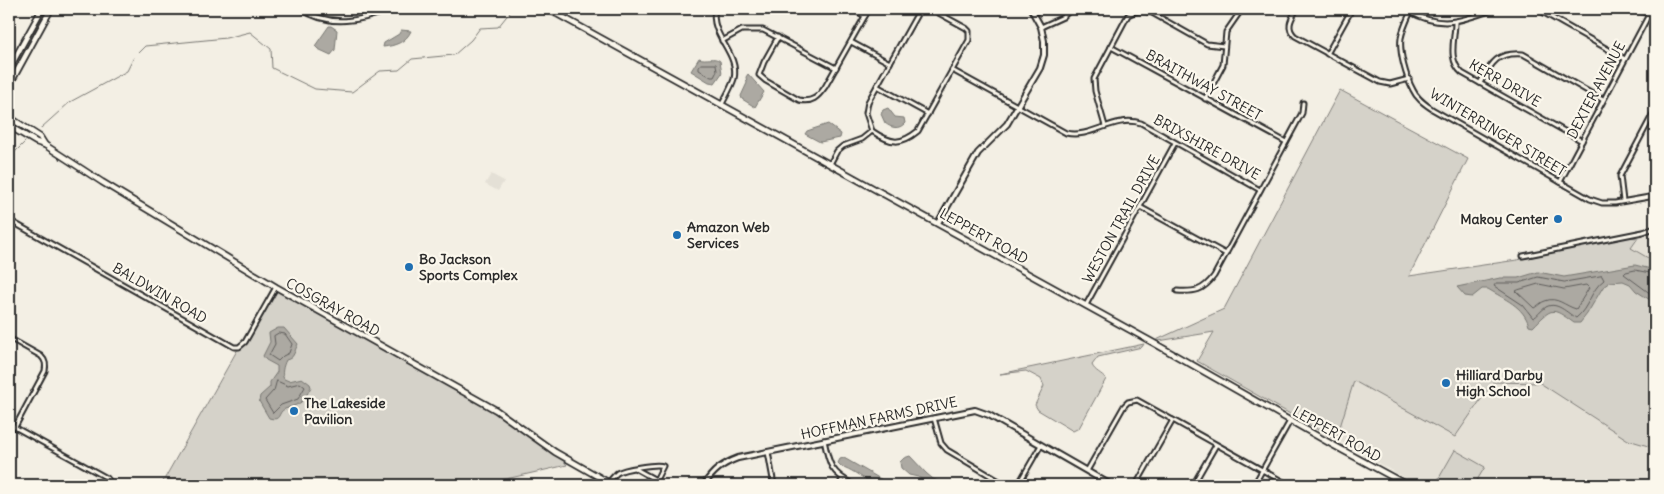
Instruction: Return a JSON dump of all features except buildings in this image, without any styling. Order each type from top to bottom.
[{"type":"main road","points":[[9,69],[42,9]]},
{"type":"main road","points":[[9,86],[51,9]]},
{"type":"main road","name":"LEPPERT ROAD","points":[[548,9],[1086,305],[1407,485]]},
{"type":"main road","name":"COSGRAY ROAD","points":[[9,117],[40,137],[45,144],[102,182],[276,288],[496,410],[555,452],[611,484]]},
{"type":"main road","name":"COSGRAY ROAD","points":[[9,126],[36,142],[45,144]]},
{"type":"street","points":[[301,9],[337,22],[352,21],[392,9]]},
{"type":"street","points":[[716,9],[716,26],[722,41],[733,59],[734,68],[734,78],[722,104]]},
{"type":"street","points":[[852,9],[865,16]]},
{"type":"street","points":[[778,37],[759,74],[766,81],[799,100],[805,102],[815,99],[825,87],[869,9]]},
{"type":"street","points":[[920,9],[868,102],[866,114],[872,131],[890,141],[900,142],[910,138],[918,131],[969,40],[969,32],[966,28],[931,9]]},
{"type":"street","points":[[938,223],[978,153],[1008,124],[1042,61],[1045,48],[1041,27],[1031,9]]},
{"type":"street","points":[[1041,27],[1063,17],[1071,9]]},
{"type":"street","points":[[1205,99],[1223,65],[1226,32],[1241,9]]},
{"type":"street","points":[[1297,9],[1291,21],[1290,29],[1295,36],[1380,82],[1390,84],[1409,79]]},
{"type":"street","points":[[1327,54],[1352,9]]},
{"type":"street","points":[[1411,11],[1437,22],[1455,22],[1495,9]]},
{"type":"street","points":[[1536,9],[1625,59]]},
{"type":"street","points":[[1633,9],[1649,14]]},
{"type":"street","name":"DEXTER AVENUE","points":[[1560,182],[1652,9]]},
{"type":"street","points":[[1105,126],[1095,91],[1094,79],[1124,21],[1134,12],[1143,10],[1152,13],[1207,44],[1224,46]]},
{"type":"street","name":"WINTERRINGER STREET","points":[[1411,11],[1401,40],[1402,54],[1413,91],[1421,101],[1590,199],[1602,203],[1655,196]]},
{"type":"street","name":"KERR DRIVE","points":[[1455,22],[1453,60],[1462,73],[1582,141]]},
{"type":"street","points":[[722,41],[742,30],[752,28],[763,30],[836,68]]},
{"type":"street","points":[[850,42],[890,63]]},
{"type":"street","name":"BRAITHWAY STREET","points":[[1111,47],[1286,142]]},
{"type":"street","points":[[1480,83],[1490,65],[1500,57],[1523,54],[1604,100]]},
{"type":"street","name":"BRIXSHIRE DRIVE","points":[[952,70],[1071,134],[1085,133],[1119,122],[1132,121],[1141,123],[1260,190]]},
{"type":"street","points":[[877,86],[928,114]]},
{"type":"street","points":[[1177,291],[1190,292],[1206,284],[1214,276],[1302,112],[1303,103]]},
{"type":"street","points":[[1622,201],[1620,182],[1622,171],[1655,110]]},
{"type":"street","points":[[830,164],[837,151],[843,146],[862,139],[872,131]]},
{"type":"street","name":"WESTON TRAIL DRIVE","points":[[1086,305],[1175,143]]},
{"type":"street","points":[[1140,207],[1226,254]]},
{"type":"street","name":"BALDWIN ROAD","points":[[9,220],[234,347],[239,347],[245,342],[276,288]]},
{"type":"street","points":[[1523,256],[1655,228]]},
{"type":"street","points":[[9,338],[41,356],[45,360],[46,366],[15,427]]},
{"type":"street","points":[[1087,471],[1124,406],[1132,400],[1141,402],[1289,485]]},
{"type":"street","name":"HOFFMAN FARMS DRIVE","points":[[704,485],[717,468],[727,462],[824,440],[975,410],[988,415],[1112,485]]},
{"type":"street","points":[[934,418],[941,443],[946,450],[1006,485]]},
{"type":"street","points":[[1136,485],[1173,420]]},
{"type":"street","points":[[1254,485],[1290,421]]},
{"type":"street","points":[[9,424],[107,478],[112,485]]},
{"type":"street","points":[[824,440],[833,471],[842,480],[854,485]]},
{"type":"street","points":[[1018,485],[1041,445]]},
{"type":"street","points":[[1193,485],[1216,445]]},
{"type":"street","points":[[768,452],[774,485]]},
{"type":"street","points":[[611,484],[616,474],[636,468],[659,464],[664,466],[656,480],[636,468]]},
{"type":"street","points":[[839,485],[842,480]]},
{"type":"shaded area","points":[[1340,90],[1468,159],[1409,276],[1517,260],[1628,237],[1638,238],[1631,248],[1655,262],[1655,448],[1628,440],[1540,383],[1493,382],[1455,437],[1354,381],[1336,440],[1197,361],[1214,332],[1152,342],[1224,309]]},
{"type":"shaded area","points":[[491,174],[504,181],[498,191],[485,184]]},
{"type":"shaded area","name":"Hilliard Darby High School","points":[[1655,228],[1655,485],[1417,485],[1197,361],[1630,248],[1638,238]]},
{"type":"shaded area","points":[[276,287],[496,410],[559,455],[567,465],[480,485],[161,485],[239,347],[243,345]]},
{"type":"shaded area","points":[[1144,344],[1142,347],[1098,357],[1092,365],[1106,379],[1079,428],[1073,431],[1038,410],[1035,405],[1044,386],[1041,379],[1026,371],[1000,374]]},
{"type":"shaded area","points":[[1455,450],[1485,467],[1474,485],[1435,485]]},
{"type":"water","points":[[329,26],[337,30],[335,50],[331,55],[315,46]]},
{"type":"water","points":[[401,30],[411,31],[400,43],[383,47],[384,43],[399,34]]},
{"type":"water","points":[[699,58],[720,61],[722,73],[715,83],[709,82],[691,71]]},
{"type":"water","points":[[748,74],[764,92],[755,107],[742,99],[741,96],[747,83],[746,77]]},
{"type":"water","points":[[888,108],[895,117],[904,118],[905,123],[895,128],[885,123],[881,114],[883,110]]},
{"type":"water","points":[[828,124],[841,134],[840,138],[820,142],[805,134],[807,131]]},
{"type":"water","points":[[1635,265],[1655,270],[1655,303],[1636,291],[1630,284],[1623,281],[1610,282],[1603,287],[1580,323],[1574,323],[1561,314],[1552,312],[1544,316],[1533,327],[1529,326],[1523,313],[1518,308],[1488,289],[1482,289],[1472,297],[1465,296],[1457,287],[1500,278],[1518,278],[1538,272],[1564,277]]},
{"type":"water","points":[[278,328],[284,328],[298,344],[293,356],[286,360],[283,367],[284,379],[289,381],[302,378],[311,387],[301,402],[283,410],[278,418],[273,419],[269,418],[259,401],[260,396],[270,387],[270,382],[277,372],[277,366],[266,360],[263,356],[270,342],[269,333]]},
{"type":"water","points":[[910,456],[933,479],[949,485],[932,485],[918,477],[909,475],[901,468],[900,462]]},
{"type":"water","points":[[844,458],[891,485],[882,485],[869,481],[841,466],[838,463],[840,459]]},
{"type":"waterway","points":[[41,128],[70,102],[127,71],[134,57],[145,46],[226,38],[250,32],[271,49],[272,68],[315,89],[352,92],[380,71],[399,70],[412,59],[454,55],[471,40],[480,28],[498,27],[510,12],[510,9]]},
{"type":"waterway","points":[[9,158],[25,142]]},
{"type":"place","name":"Makoy Center","points":[[1558,219]]},
{"type":"place","name":"Amazon Web Services","points":[[677,235]]},
{"type":"place","name":"Bo Jackson Sports Complex","points":[[409,267]]},
{"type":"place","name":"Hilliard Darby High School","points":[[1446,383]]},
{"type":"place","name":"The Lakeside Pavilion","points":[[294,411]]}]
